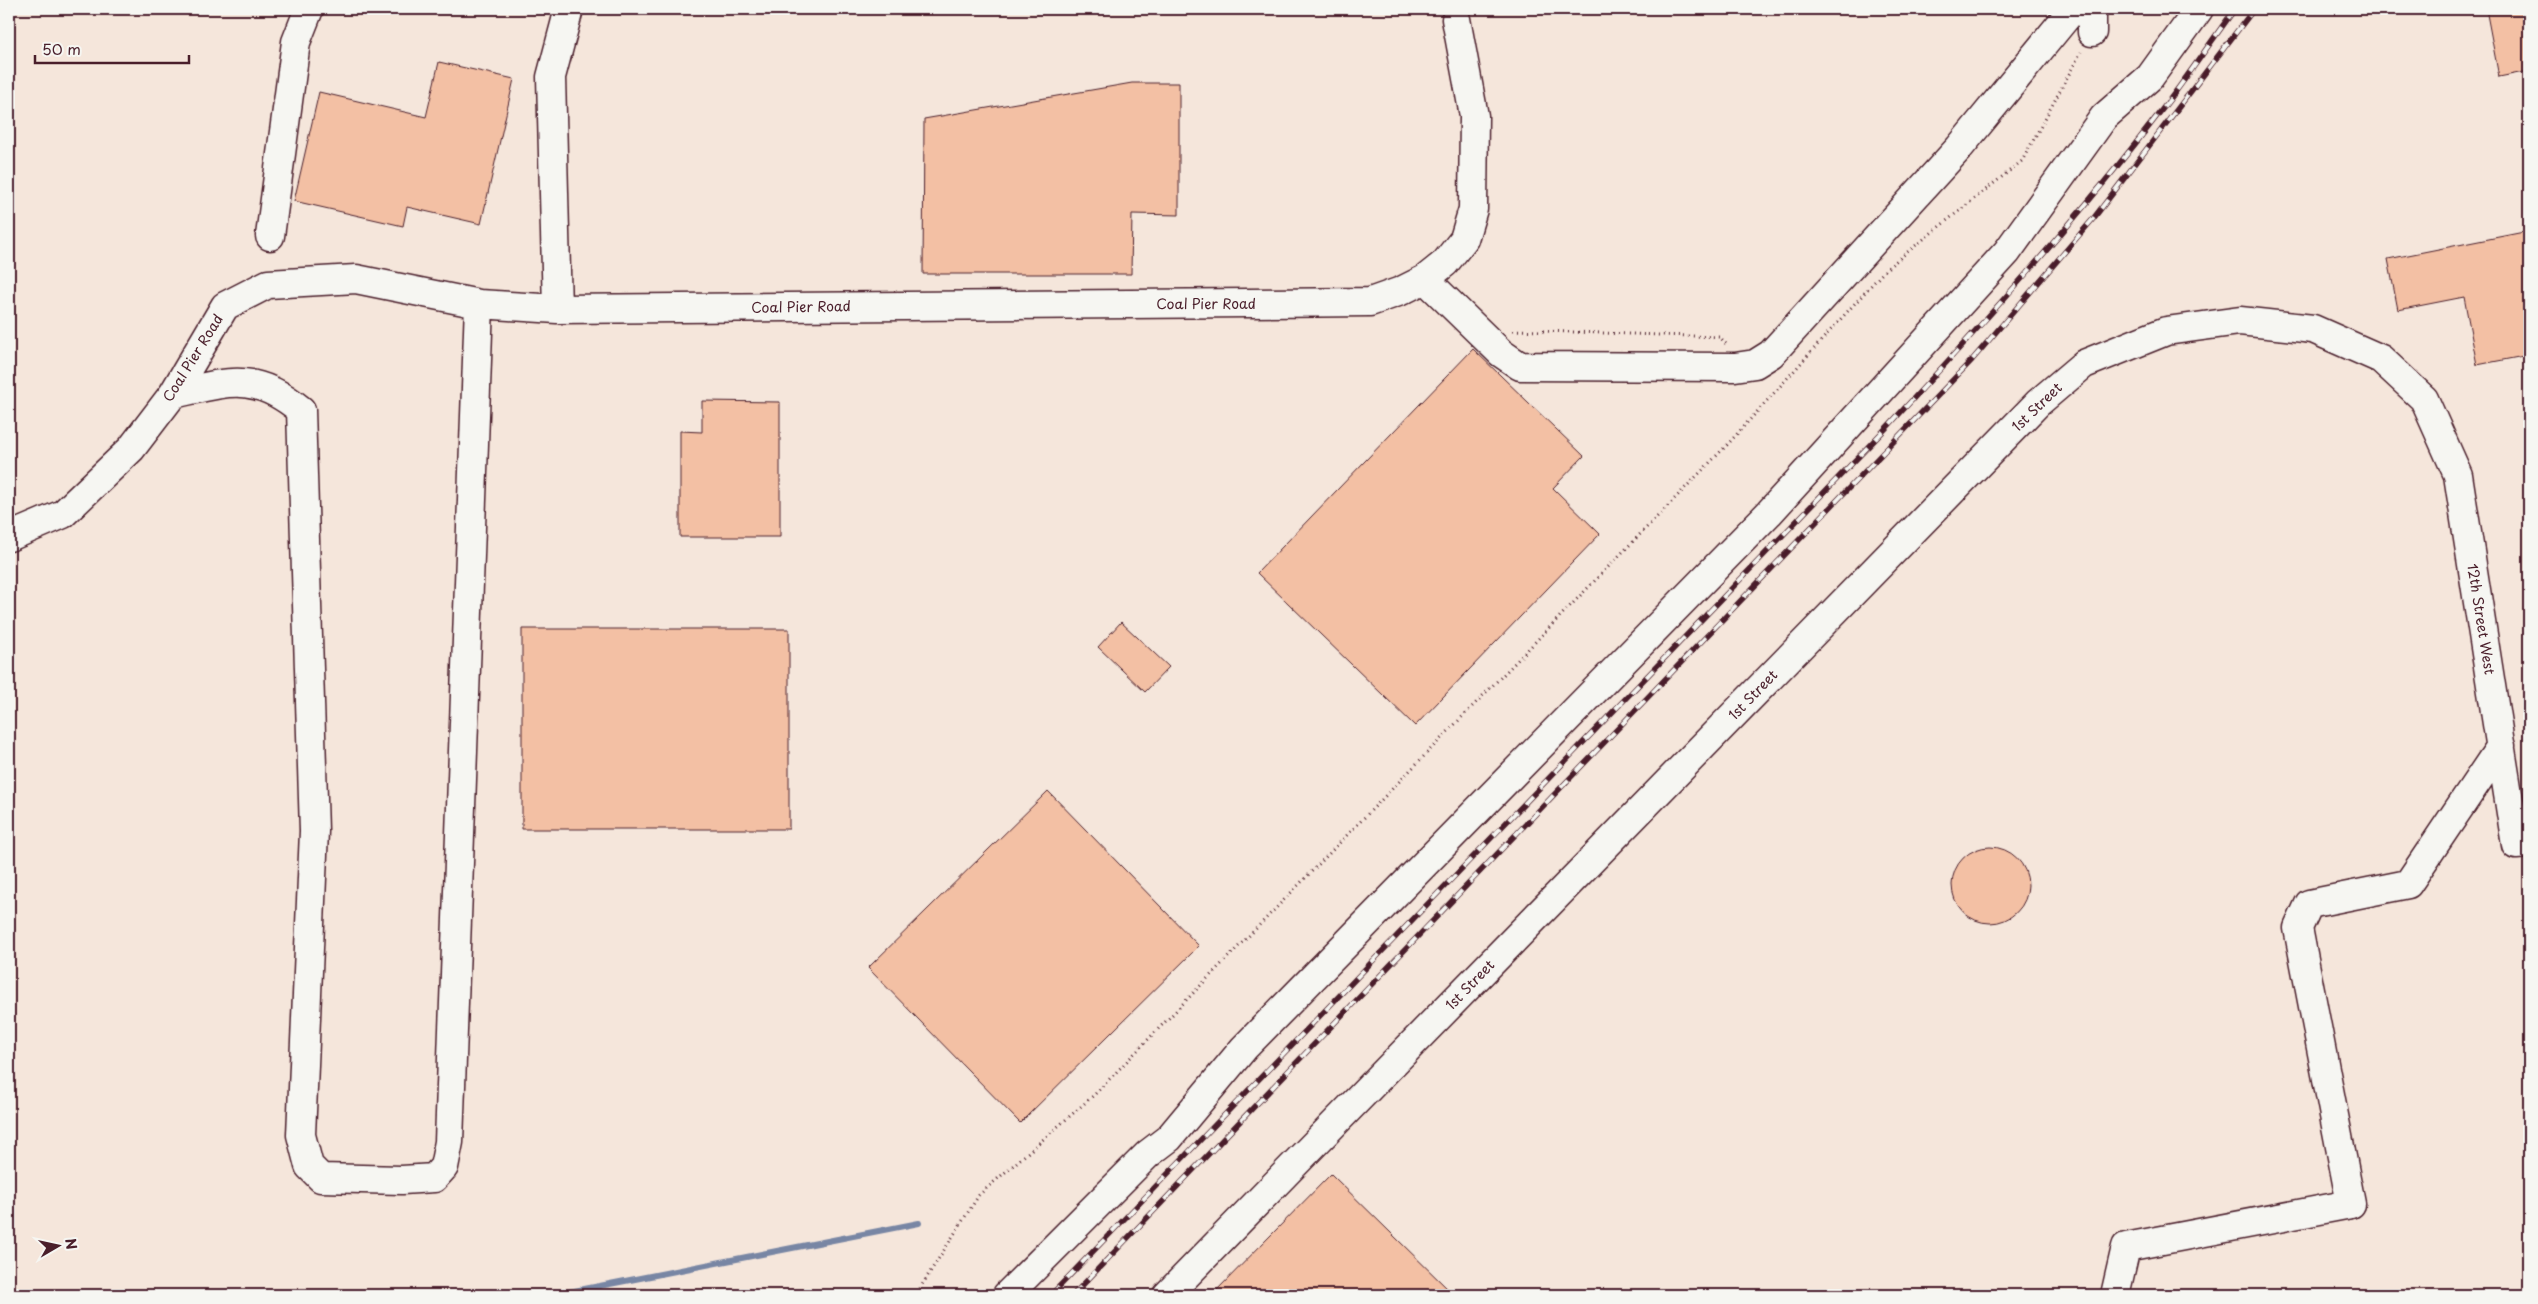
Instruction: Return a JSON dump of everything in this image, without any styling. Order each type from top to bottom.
[{"type":"street","points":[[270,236],[296,42],[309,9]]},
{"type":"street","points":[[557,309],[551,77],[569,9]]},
{"type":"street","points":[[1425,279],[1501,353],[1520,366],[1735,367],[1755,364],[1771,354],[1959,148],[2073,9]]},
{"type":"street","points":[[1007,1295],[1148,1154],[1169,1138],[1244,1048],[1769,513],[2007,252],[2104,117],[2150,77],[2199,9]]},
{"type":"street","name":"Coal Pier Road","points":[[9,537],[63,514],[131,449],[173,394],[225,306],[268,284],[356,279],[479,304],[557,309],[1370,302],[1401,291],[1425,279],[1445,263],[1464,239],[1473,209],[1474,116],[1456,19]]},
{"type":"street","points":[[173,394],[248,382],[283,394],[301,410],[314,831],[301,1135],[309,1166],[321,1178],[402,1180],[434,1178],[444,1167],[449,1142],[479,304]]},
{"type":"street","name":"1st Street","points":[[1167,1295],[2038,403],[2084,364],[2166,331],[2240,321],[2313,329],[2381,359],[2424,399]]},
{"type":"street","name":"12th Street West","points":[[2424,399],[2458,475],[2501,746],[2522,844]]},
{"type":"street","points":[[2115,1295],[2126,1248],[2352,1204],[2298,928],[2310,904],[2408,884],[2501,746]]},
{"type":"path","points":[[912,1295],[920,1288],[979,1195],[1093,1096],[1720,452],[1886,269],[2022,161],[2092,20]]},
{"type":"path","points":[[1506,330],[1720,337],[1731,350]]},
{"type":"shaded area","points":[[9,9],[2529,9],[2529,1295],[9,1295]]},
{"type":"building","points":[[2486,9],[2529,9],[2529,71],[2499,77]]},
{"type":"building","points":[[439,62],[514,79],[481,224],[407,207],[403,226],[294,201],[319,92],[426,117]]},
{"type":"building","points":[[1132,83],[1179,83],[1179,215],[1132,214],[1131,274],[923,274],[924,119]]},
{"type":"building","points":[[2529,231],[2529,355],[2477,365],[2464,297],[2398,310],[2388,259]]},
{"type":"building","points":[[1473,349],[1584,456],[1553,488],[1600,534],[1415,726],[1257,573]]},
{"type":"building","points":[[702,401],[780,402],[780,537],[680,537],[680,431],[702,432]]},
{"type":"building","points":[[1121,622],[1169,667],[1145,692],[1098,647]]},
{"type":"building","points":[[522,629],[789,629],[789,829],[522,829]]},
{"type":"building","points":[[1048,791],[1199,946],[1020,1123],[868,968]]},
{"type":"building","points":[[1990,847],[2004,850],[2017,858],[2025,871],[2028,885],[2025,899],[2017,912],[2004,920],[1990,923],[1976,920],[1963,912],[1955,899],[1952,885],[1955,871],[1963,858],[1976,850]]},
{"type":"building","points":[[1331,1174],[1454,1295],[1212,1295]]},
{"type":"waterway","points":[[554,1295],[919,1223]]},
{"type":"railway","points":[[1051,1295],[1890,424],[1996,308],[2099,189],[2173,95],[2235,9]]},
{"type":"railway","points":[[1073,1295],[1972,360],[2093,219],[2254,9]]}]
